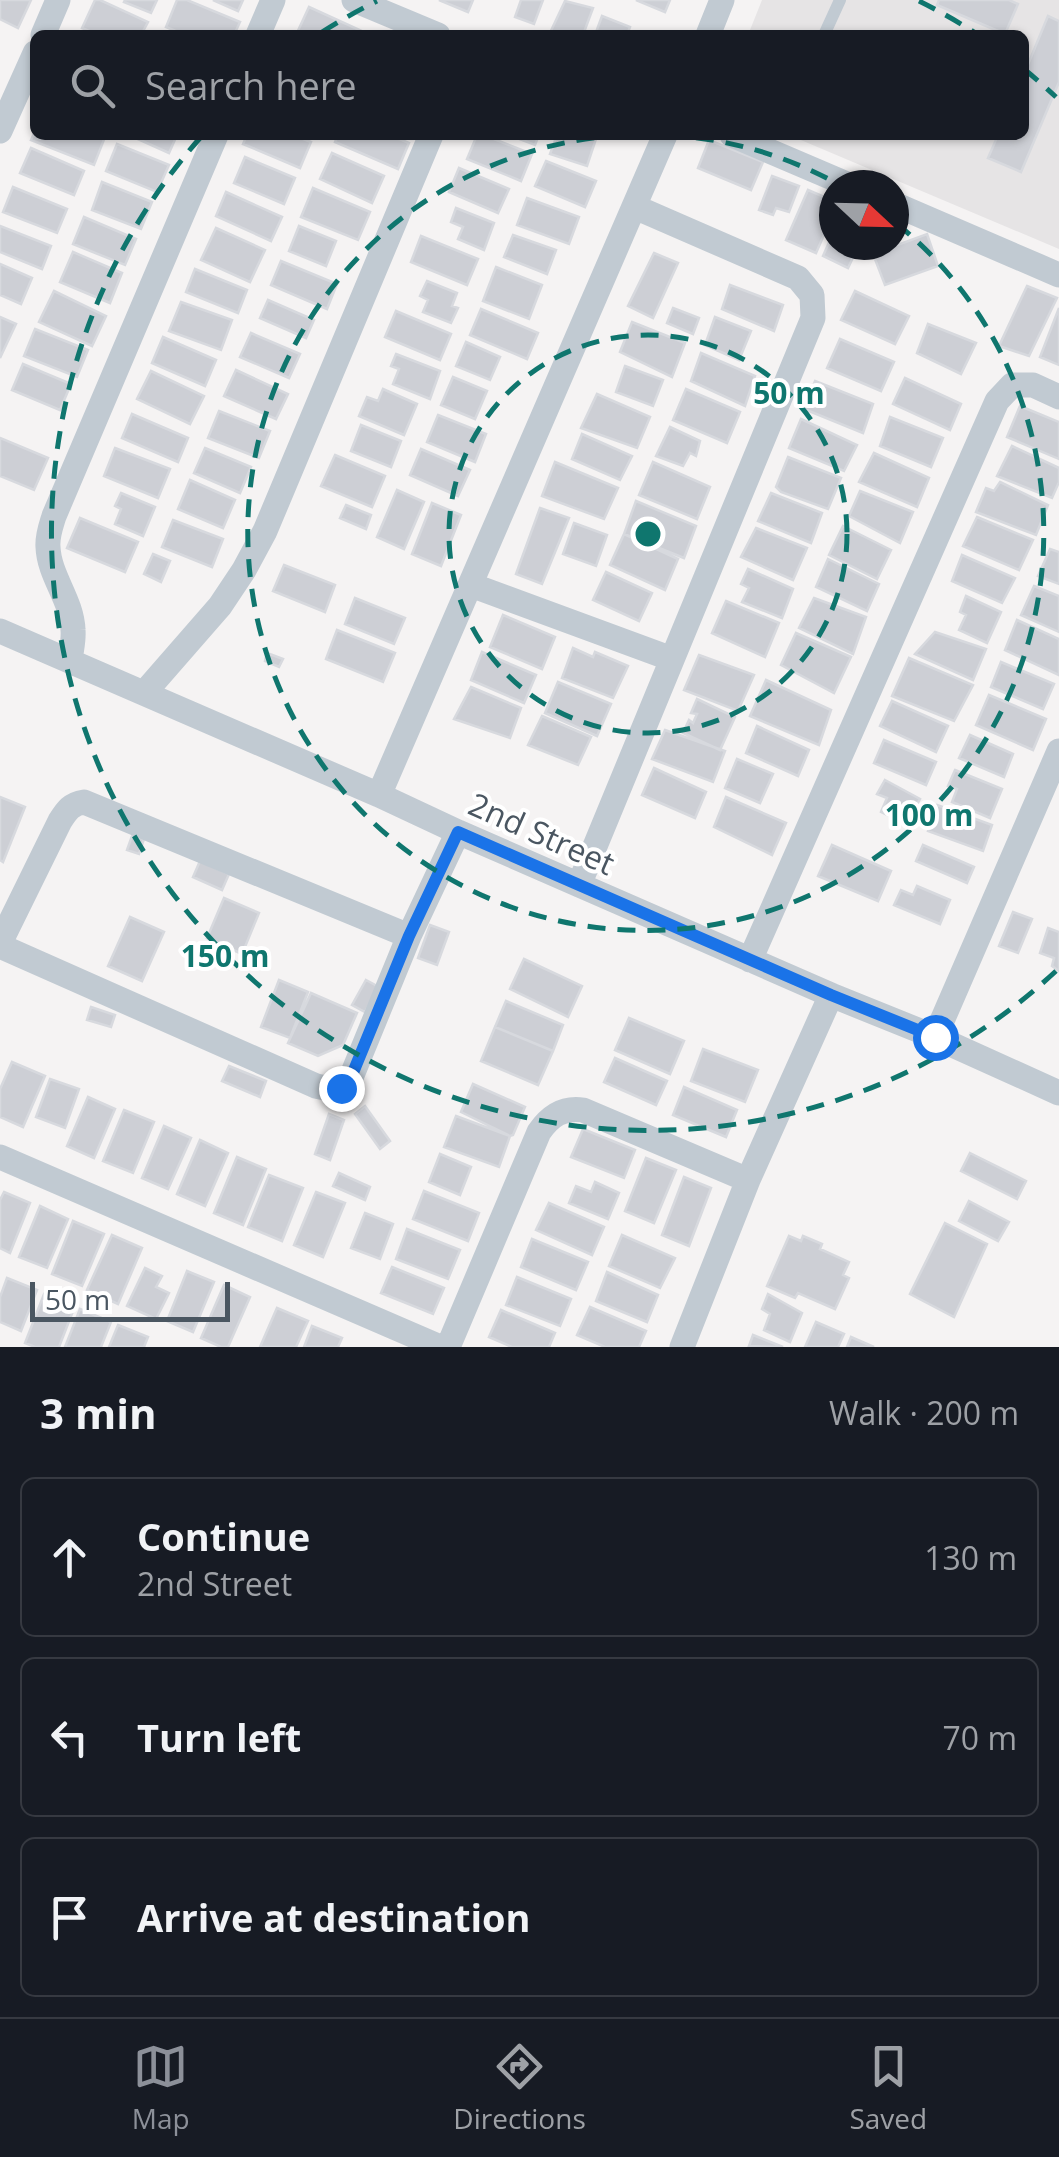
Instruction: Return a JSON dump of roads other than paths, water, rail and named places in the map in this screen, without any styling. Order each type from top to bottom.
[{"type":"street","points":[[45,30],[58,0]]},
{"type":"street","points":[[260,30],[273,0]]},
{"type":"street","points":[[354,0],[426,30]]},
{"type":"street","points":[[710,30],[722,0]]},
{"type":"street","points":[[0,131],[11,77],[30,58]]},
{"type":"street","points":[[70,661],[70,612],[52,569],[48,536],[214,140]]},
{"type":"street","points":[[145,692],[220,606],[265,531],[430,140]]},
{"type":"street","points":[[380,795],[664,140]]},
{"type":"street","points":[[744,140],[819,172]]},
{"type":"street","points":[[578,885],[814,318],[812,295],[798,278],[634,207]]},
{"type":"street","points":[[909,210],[1059,275]]},
{"type":"street","points":[[750,960],[997,401],[1012,385],[1033,384],[1059,397]]},
{"type":"street","points":[[470,584],[672,659]]},
{"type":"street","name":"2nd Street","points":[[0,631],[1059,1093]]},
{"type":"street","points":[[935,1037],[1059,751]]},
{"type":"street","points":[[409,936],[84,802],[68,809],[60,821],[0,944],[316,1086],[341,1088],[350,1080],[409,936],[458,832]]},
{"type":"street","points":[[682,1347],[748,1180],[831,995]]},
{"type":"street","points":[[448,1347],[539,1132],[559,1112],[583,1110],[748,1180]]},
{"type":"street","points":[[0,1157],[440,1347]]},
{"type":"lane","points":[[826,30],[840,0]]}]
